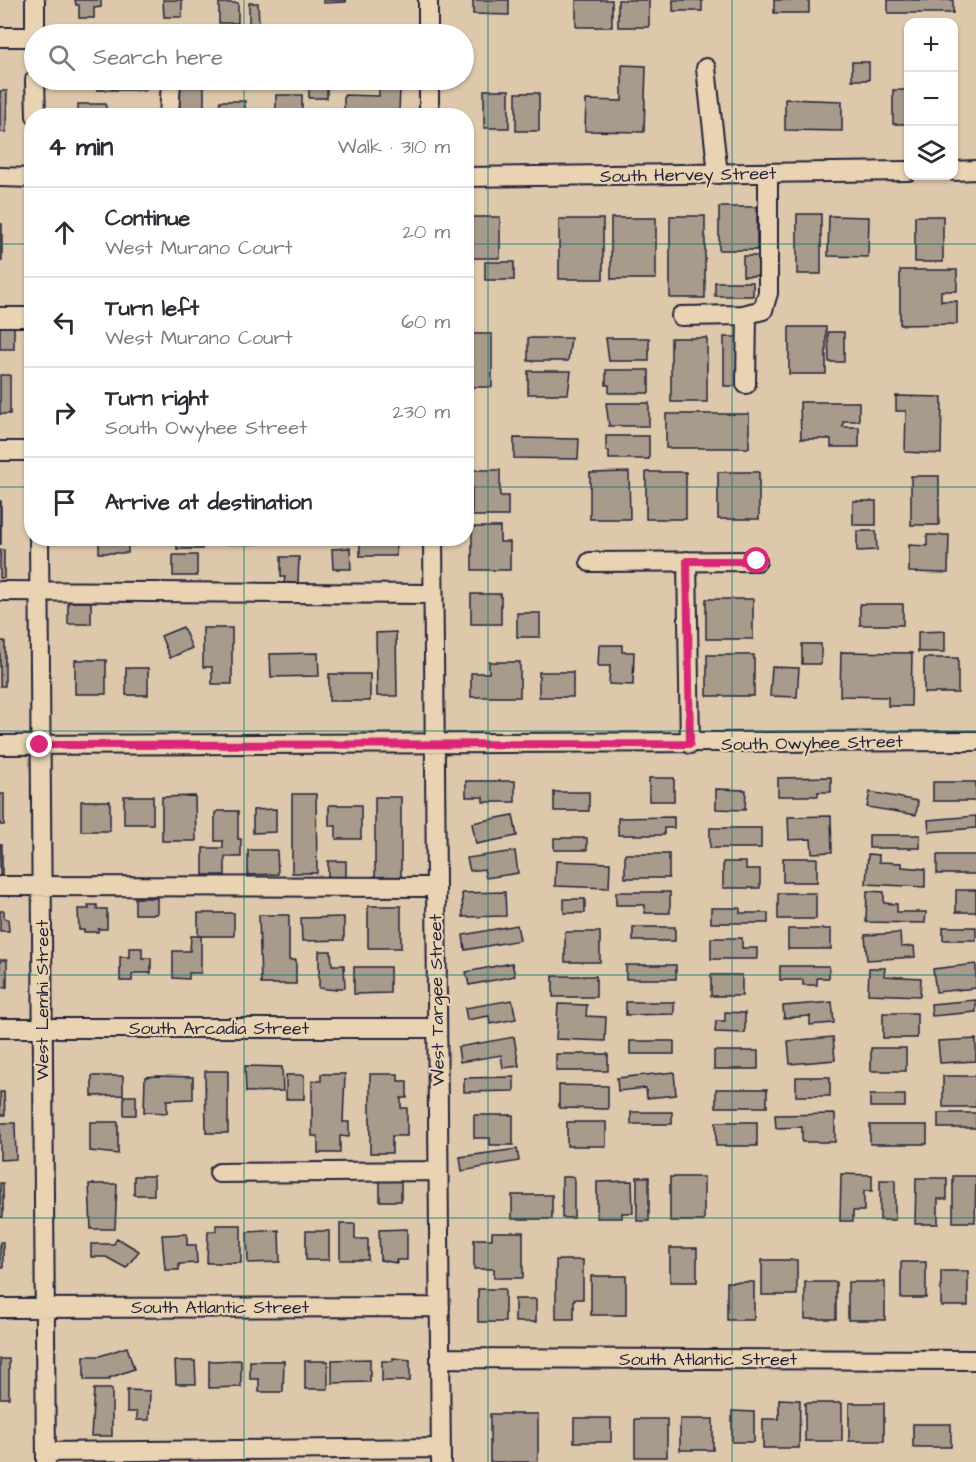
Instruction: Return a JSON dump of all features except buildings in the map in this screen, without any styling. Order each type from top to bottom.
[{"type":"street","points":[[35,0],[35,24]]},
{"type":"street","points":[[428,0],[428,24]]},
{"type":"street","points":[[0,37],[24,36]]},
{"type":"street","points":[[706,68],[718,174]]},
{"type":"street","points":[[35,90],[36,108]]},
{"type":"street","points":[[169,108],[170,90]]},
{"type":"street","points":[[429,90],[429,108]]},
{"type":"street","points":[[958,171],[976,170]]},
{"type":"street","name":"South Hervey Street","points":[[474,177],[904,171]]},
{"type":"street","points":[[681,316],[747,314],[763,310],[768,293],[768,173]]},
{"type":"street","points":[[0,177],[24,178]]},
{"type":"street","points":[[746,384],[747,314]]},
{"type":"street","points":[[0,316],[24,317]]},
{"type":"street","points":[[0,452],[24,451]]},
{"type":"street","name":"West Lemhi Street","points":[[39,546],[46,1457]]},
{"type":"street","name":"West Targee Street","points":[[433,546],[441,1455]]},
{"type":"street","points":[[687,561],[690,744]]},
{"type":"street","points":[[591,562],[757,561]]},
{"type":"street","points":[[0,591],[433,594]]},
{"type":"street","name":"South Owyhee Street","points":[[0,745],[690,744],[976,741]]},
{"type":"street","points":[[0,886],[436,887]]},
{"type":"street","name":"South Arcadia Street","points":[[0,1028],[437,1028]]},
{"type":"street","points":[[219,1173],[438,1171]]},
{"type":"street","name":"South Atlantic Street","points":[[0,1308],[440,1307]]},
{"type":"street","name":"South Atlantic Street","points":[[440,1358],[976,1360]]},
{"type":"street","points":[[46,1457],[441,1455]]},
{"type":"route","points":[[40,745],[533,742],[690,744],[687,561],[757,561]]}]
